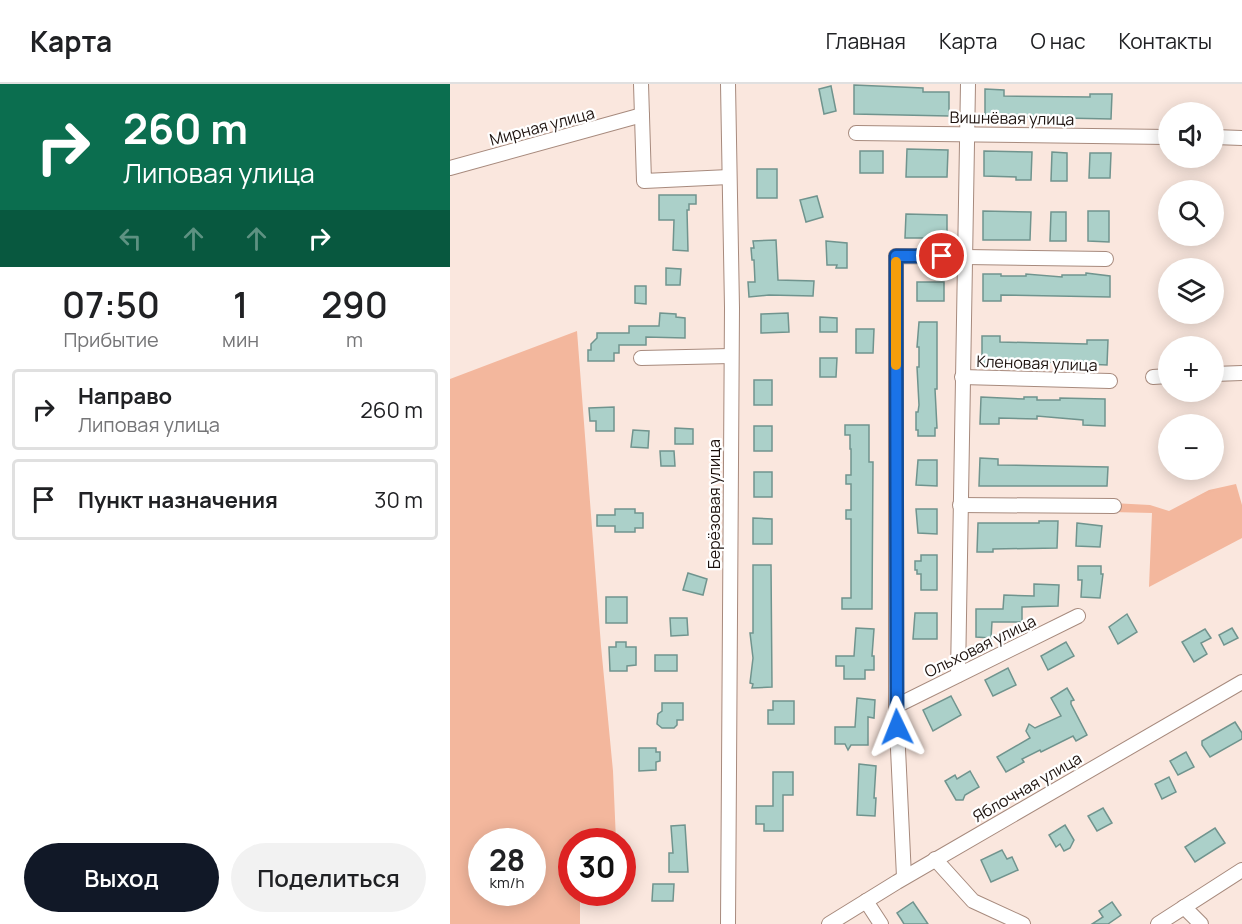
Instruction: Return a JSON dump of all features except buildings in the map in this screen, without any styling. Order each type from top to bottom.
[{"type":"street","points":[[641,84],[645,181],[729,177]]},
{"type":"street","name":"Берёзовая улица","points":[[728,84],[731,356],[728,924]]},
{"type":"street","points":[[958,675],[968,84]]},
{"type":"street","name":"Мирная улица","points":[[450,168],[642,115]]},
{"type":"street","name":"Вишнёвая улица","points":[[856,133],[1158,137]]},
{"type":"street","points":[[1224,137],[1242,138]]},
{"type":"street","points":[[904,877],[896,705],[896,256],[1106,259]]},
{"type":"street","points":[[641,358],[731,356]]},
{"type":"street","points":[[1224,374],[1242,373]]},
{"type":"street","name":"Кленовая улица","points":[[962,377],[1110,381]]},
{"type":"street","points":[[1153,377],[1158,377]]},
{"type":"street","points":[[960,505],[1114,506]]},
{"type":"street","name":"Ольховая улица","points":[[896,705],[1078,616]]},
{"type":"street","name":"Яблочная улица","points":[[829,924],[904,877],[1242,682]]},
{"type":"street","points":[[935,859],[973,901],[1023,924]]},
{"type":"street","points":[[1158,924],[1242,870]]},
{"type":"street","points":[[866,901],[881,924]]},
{"type":"street","points":[[1184,907],[1201,924]]},
{"type":"shaded area","points":[[577,331],[613,771],[615,828],[558,828],[558,906],[580,906],[580,924],[450,924],[450,379]]},
{"type":"shaded area","points":[[1236,484],[1242,505],[1242,538],[1149,587],[1152,513],[1112,512],[1112,503],[1150,505],[1169,511],[1209,490]]},
{"type":"slow traffic","points":[[896,262],[896,365]]},
{"type":"route","points":[[897,727],[896,256],[942,256]]}]
